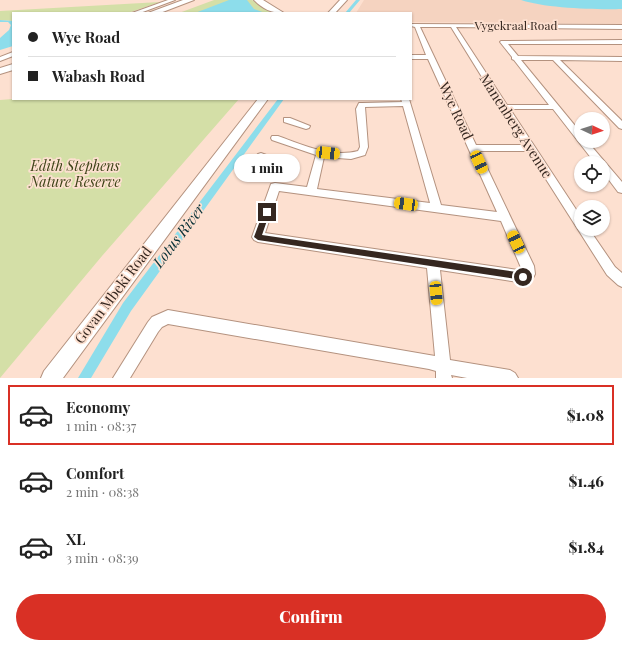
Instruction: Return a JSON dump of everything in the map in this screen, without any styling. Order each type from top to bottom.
[{"type":"highway","points":[[155,12],[190,0]]},
{"type":"highway","points":[[166,12],[200,0]]},
{"type":"highway","points":[[258,0],[270,9],[278,12]]},
{"type":"highway","points":[[0,66],[12,62]]},
{"type":"highway","points":[[0,71],[12,67]]},
{"type":"main road","points":[[325,12],[336,0]]},
{"type":"main road","points":[[332,12],[344,0]]},
{"type":"main road","name":"Govan Mbeki Road","points":[[51,378],[152,242],[262,100]]},
{"type":"street","points":[[138,12],[173,0]]},
{"type":"street","name":"Vygekraal Road","points":[[414,25],[622,27]]},
{"type":"street","name":"Wye Road","points":[[311,192],[275,187],[258,237],[518,276],[527,276],[529,274],[529,269],[505,217],[431,57],[417,28],[414,25]]},
{"type":"street","name":"Manenberg Avenue","points":[[452,25],[574,215]]},
{"type":"street","points":[[566,26],[574,32]]},
{"type":"street","points":[[574,131],[514,58],[503,42],[583,39],[622,42]]},
{"type":"street","points":[[0,59],[12,54]]},
{"type":"street","points":[[412,57],[431,57]]},
{"type":"street","points":[[514,58],[622,59]]},
{"type":"street","points":[[555,59],[622,126]]},
{"type":"street","points":[[275,138],[321,154],[351,156],[362,153],[364,147],[360,109],[362,105],[405,101],[437,209]]},
{"type":"street","points":[[504,107],[554,107]]},
{"type":"street","points":[[287,120],[306,126]]},
{"type":"street","points":[[473,148],[531,148]]},
{"type":"street","points":[[588,148],[595,156]]},
{"type":"street","points":[[321,154],[318,159],[311,192],[505,217]]},
{"type":"street","points":[[262,156],[279,163]]},
{"type":"street","points":[[610,174],[622,189]]},
{"type":"street","points":[[588,236],[610,271],[622,282]]},
{"type":"street","points":[[433,264],[443,372]]},
{"type":"street","points":[[121,378],[153,327],[157,322],[168,318],[443,372],[510,378]]},
{"type":"shaded area","points":[[364,0],[622,0],[622,24],[412,22],[412,12],[357,12]]},
{"type":"green space","points":[[214,0],[252,0],[271,12],[182,12]]},
{"type":"green space","points":[[160,2],[131,12],[12,12],[12,21],[0,20],[0,11]]},
{"type":"green space","name":"Edith Stephens Nature Reserve","points":[[0,100],[238,100],[102,256],[0,378]]},
{"type":"water","points":[[229,0],[247,0],[254,9],[262,12],[198,12]]},
{"type":"water","points":[[521,0],[622,0],[622,9],[556,7]]},
{"type":"water","points":[[0,20],[12,21],[12,46],[0,50],[0,38],[9,30],[11,25],[8,22],[0,22]]},
{"type":"waterway","name":"Lotus River","points":[[348,12],[358,0]]},
{"type":"waterway","name":"Lotus River","points":[[84,378],[127,307],[280,100]]},
{"type":"route","points":[[267,212],[258,237],[523,277]]}]
